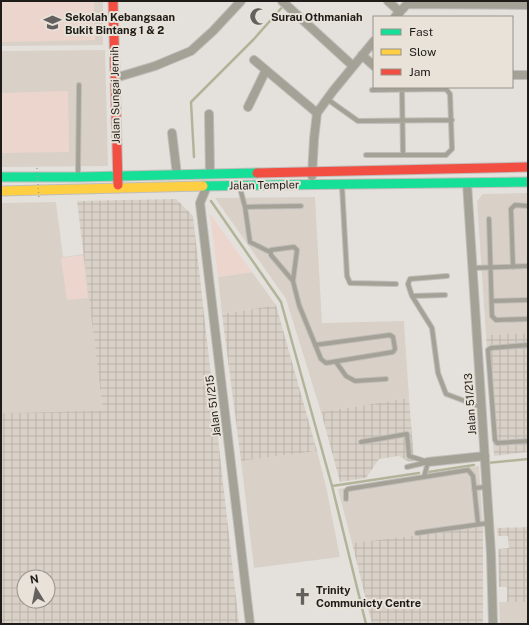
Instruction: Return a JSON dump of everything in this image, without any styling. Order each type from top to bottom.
[{"type":"main road","name":"Jalan Sungai Jernih","points":[[113,1],[118,188]]},
{"type":"main road","name":"Jalan Templer","points":[[1,177],[78,177],[528,168]]},
{"type":"main road","name":"Jalan Templer","points":[[1,191],[239,185],[528,182]]},
{"type":"street","points":[[115,78],[155,66],[190,51],[241,1]]},
{"type":"street","points":[[282,1],[353,66]]},
{"type":"street","points":[[388,1],[397,14],[409,3],[528,4]]},
{"type":"street","points":[[312,185],[317,113],[373,42]]},
{"type":"street","points":[[362,55],[373,65]]},
{"type":"street","points":[[254,60],[317,113]]},
{"type":"street","points":[[248,107],[266,70]]},
{"type":"street","points":[[513,75],[528,74]]},
{"type":"street","points":[[209,114],[210,174]]},
{"type":"street","points":[[172,133],[177,175]]},
{"type":"street","name":"Jalan 51/213","points":[[467,183],[489,523],[493,624]]},
{"type":"street","name":"Jalan 51/215","points":[[207,186],[200,203],[250,624]]},
{"type":"street","points":[[428,462],[485,456]]},
{"type":"lane","points":[[78,177],[79,85]]},
{"type":"lane","points":[[366,155],[446,155],[452,149],[450,94],[446,89],[372,90]]},
{"type":"lane","points":[[402,90],[402,155]]},
{"type":"lane","points":[[328,99],[358,122],[452,120]]},
{"type":"lane","points":[[342,184],[347,276],[350,283],[396,284]]},
{"type":"lane","points":[[239,185],[246,207],[250,242],[270,252],[293,281]]},
{"type":"lane","points":[[246,207],[301,206]]},
{"type":"lane","points":[[513,267],[511,209],[515,206],[528,206]]},
{"type":"lane","points":[[489,219],[492,316],[496,320],[528,319]]},
{"type":"lane","points":[[270,252],[274,249],[294,247],[296,250],[293,281],[315,345],[321,359],[326,363],[393,352],[395,349],[393,337],[390,335],[315,345]]},
{"type":"lane","points":[[472,268],[528,266]]},
{"type":"lane","points":[[448,276],[410,279],[408,284],[412,296],[432,328],[438,373],[446,394],[481,407]]},
{"type":"lane","points":[[412,296],[445,295]]},
{"type":"lane","points":[[492,301],[528,300]]},
{"type":"lane","points":[[528,345],[491,348],[488,350],[495,440],[497,443],[528,440]]},
{"type":"lane","points":[[336,362],[346,376],[355,381],[386,379]]},
{"type":"lane","points":[[361,442],[407,434],[409,456],[428,462]]},
{"type":"lane","points":[[407,467],[428,462]]},
{"type":"lane","points":[[424,477],[428,462]]},
{"type":"lane","points":[[346,499],[346,491],[348,489],[468,470],[473,476],[478,524]]},
{"type":"lane","points":[[474,488],[486,487]]},
{"type":"lane","points":[[417,533],[489,523]]},
{"type":"path","points":[[37,168],[39,199]]},
{"type":"shaded area","name":"Sekolah Kebangsaan Bukit Bintang 1 & 2","points":[[1,1],[103,1],[103,45],[1,46]]},
{"type":"shaded area","name":"Sekolah Kebangsaan Bukit Bintang 1 & 2","points":[[1,1],[94,1],[95,40],[1,42]]},
{"type":"shaded area","points":[[105,50],[108,166],[1,167],[1,51]]},
{"type":"shaded area","points":[[68,91],[69,152],[1,153],[1,93]]},
{"type":"shaded area","points":[[528,193],[528,333],[486,335],[477,201],[483,194]]},
{"type":"shaded area","points":[[315,197],[322,323],[404,321],[409,398],[321,412],[286,299],[215,198]]},
{"type":"shaded area","points":[[176,199],[193,216],[239,624],[1,624],[1,413],[103,411],[77,201]]},
{"type":"shaded area","points":[[56,202],[63,257],[84,254],[103,412],[1,413],[1,203]]},
{"type":"shaded area","points":[[210,214],[252,272],[218,277]]},
{"type":"shaded area","points":[[83,255],[88,298],[67,300],[61,258]]},
{"type":"shaded area","points":[[252,272],[276,305],[222,314],[218,277]]},
{"type":"shaded area","points":[[276,305],[317,451],[241,461],[222,314]]},
{"type":"shaded area","points":[[528,333],[528,452],[494,456],[486,335]]},
{"type":"shaded area","points":[[409,398],[414,461],[409,462],[399,456],[379,459],[366,478],[340,482],[321,412]]},
{"type":"shaded area","points":[[317,451],[326,486],[340,557],[254,568],[241,461]]},
{"type":"shaded area","points":[[479,466],[483,527],[352,543],[338,489]]},
{"type":"shaded area","points":[[483,527],[483,624],[372,624],[352,543]]},
{"type":"shaded area","points":[[528,527],[528,602],[507,602],[507,587],[499,587],[498,549],[509,548],[508,536],[498,536],[497,528]]},
{"type":"shaded area","points":[[499,602],[528,602],[528,624],[500,624]]},
{"type":"waterway","points":[[194,157],[191,102],[254,39],[285,4]]},
{"type":"waterway","points":[[211,201],[281,302],[332,486],[366,624]]},
{"type":"waterway","points":[[487,463],[528,459]]},
{"type":"waterway","points":[[428,472],[474,465]]},
{"type":"waterway","points":[[332,486],[419,473]]},
{"type":"traffic: fast","points":[[1,177],[78,177],[257,173]]},
{"type":"traffic: fast","points":[[203,186],[528,182]]},
{"type":"traffic: slow","points":[[1,191],[203,186]]},
{"type":"traffic: jam","points":[[113,1],[118,185]]},
{"type":"traffic: jam","points":[[257,173],[528,167]]},
{"type":"place","name":"Surau Othmaniah","points":[[258,17]]},
{"type":"place","name":"Sekolah Kebangsaan Bukit Bintang 1 & 2","points":[[52,23]]},
{"type":"place","name":"Trinity Communicty Centre","points":[[303,596]]}]
